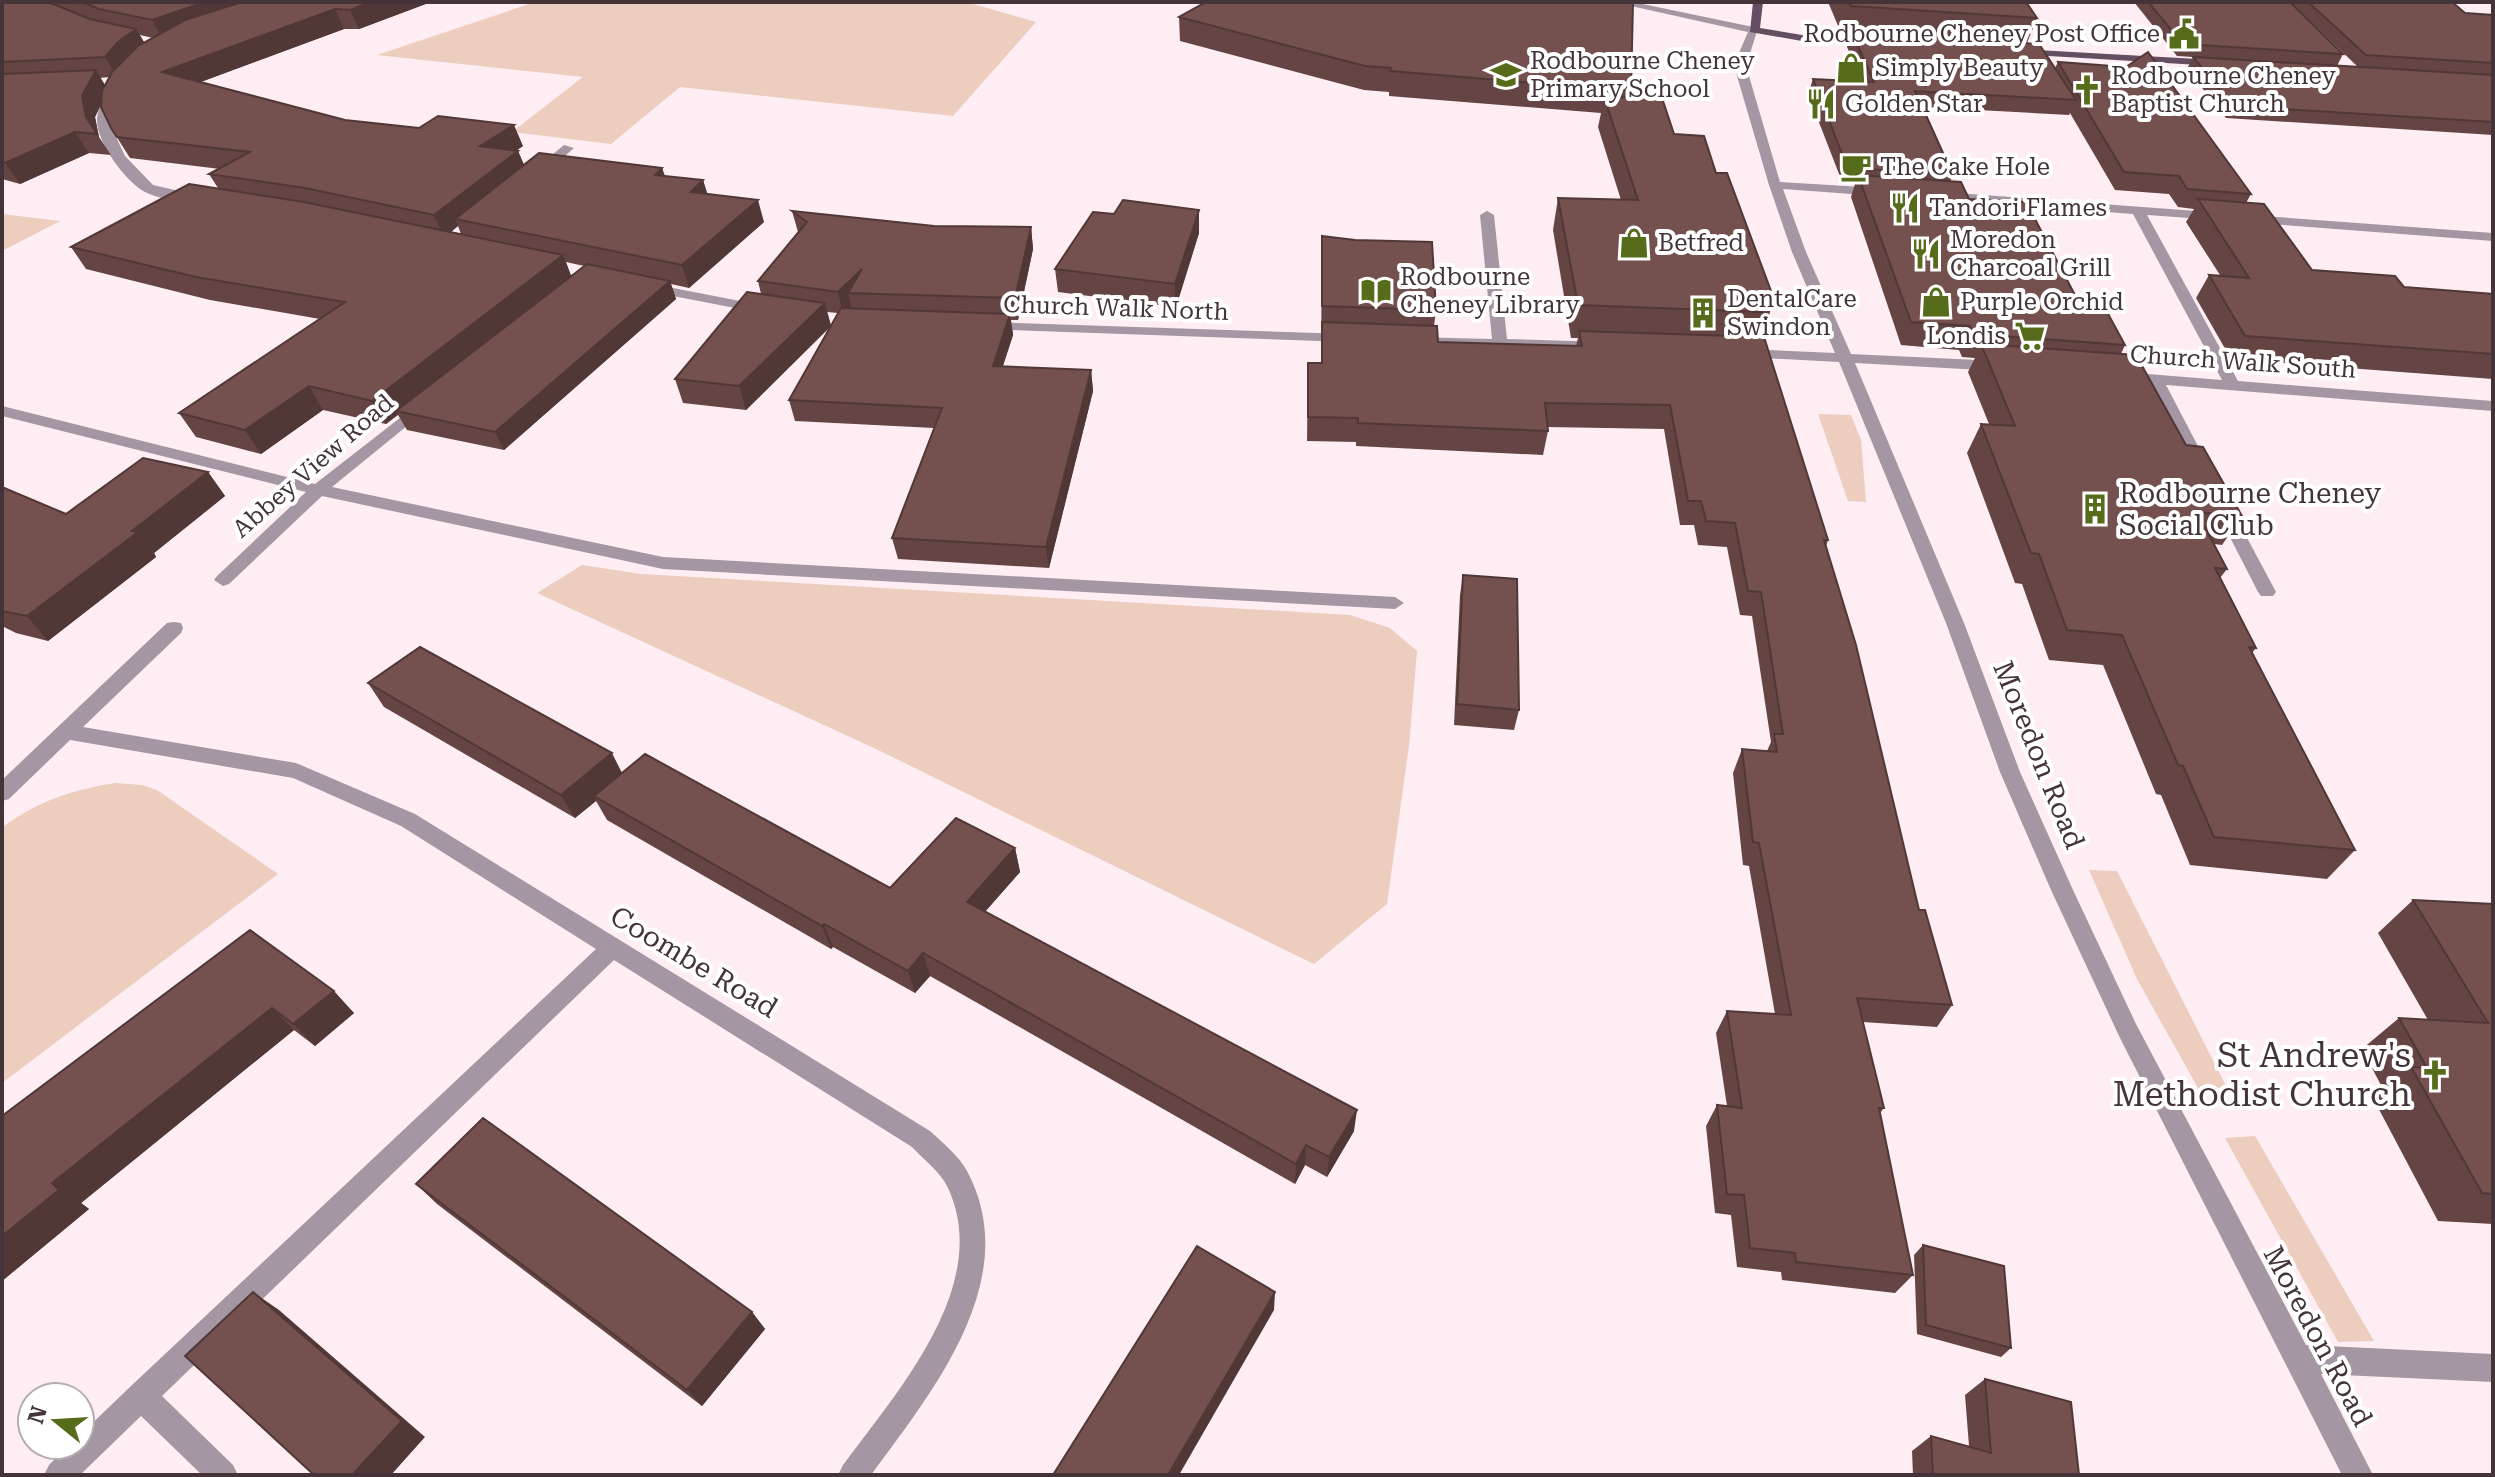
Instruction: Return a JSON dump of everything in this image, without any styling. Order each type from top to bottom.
[{"type":"main road","points":[[1758,2],[1754,30],[1822,40],[1892,44]]},
{"type":"main road","points":[[2005,51],[2234,64]]},
{"type":"street","points":[[1618,2],[1754,30]]},
{"type":"street","name":"Moredon Road","points":[[1754,30],[1742,60],[1743,76],[1775,185],[1955,623],[2010,772],[2128,1031],[2358,1475]]},
{"type":"street","points":[[118,83],[104,112],[104,131],[133,174],[148,188],[158,192],[208,201]]},
{"type":"street","points":[[532,177],[568,148]]},
{"type":"street","points":[[1775,185],[1898,193]]},
{"type":"street","points":[[1927,195],[2493,237]]},
{"type":"street","points":[[2138,210],[2232,385]]},
{"type":"street","points":[[1487,215],[1500,344]]},
{"type":"street","points":[[634,284],[778,312]]},
{"type":"street","name":"Church Walk North","points":[[975,325],[1359,339]]},
{"type":"street","points":[[1390,340],[1622,347]]},
{"type":"street","points":[[1727,352],[2022,368]]},
{"type":"street","name":"Church Walk South","points":[[2111,376],[2493,406]]},
{"type":"street","points":[[2156,380],[2267,592]]},
{"type":"street","name":"Abbey View Road","points":[[223,580],[318,490],[442,390]]},
{"type":"street","points":[[2,411],[318,490],[663,563],[1395,603]]},
{"type":"street","points":[[2,793],[174,628]]},
{"type":"street","name":"Coombe Road","points":[[68,732],[268,765],[318,779],[408,820],[921,1139],[958,1180],[971,1213],[973,1253],[949,1335],[853,1475]]},
{"type":"street","points":[[59,1475],[612,948]]},
{"type":"street","points":[[2296,1359],[2493,1368]]},
{"type":"street","points":[[141,1396],[223,1475]]},
{"type":"shaded area","points":[[535,2],[966,2],[1036,22],[953,116],[680,87],[611,144],[512,132],[583,77],[377,55]]},
{"type":"shaded area","points":[[2,214],[60,221],[2,251]]},
{"type":"shaded area","points":[[1818,414],[1851,415],[1861,440],[1866,502],[1848,501]]},
{"type":"shaded area","points":[[582,565],[641,574],[1350,615],[1390,628],[1417,651],[1409,746],[1387,904],[1314,964],[876,749],[537,593]]},
{"type":"shaded area","points":[[116,783],[142,785],[157,790],[278,874],[2,1083],[2,828],[56,798]]},
{"type":"shaded area","points":[[2089,870],[2117,871],[2227,1088],[2198,1088],[2137,979]]},
{"type":"shaded area","points":[[2255,1136],[2374,1341],[2338,1342],[2225,1138]]},
{"type":"building","points":[[2,2],[48,2],[90,19],[136,29],[119,41],[105,57],[2,62]]},
{"type":"building","points":[[82,2],[205,2],[152,20],[99,9]]},
{"type":"building","points":[[242,2],[371,2],[350,10],[335,9],[162,72],[345,120],[419,128],[438,116],[514,125],[480,146],[518,151],[434,215],[305,188],[209,174],[250,152],[117,137],[101,107],[102,91],[112,72],[138,46],[185,20]]},
{"type":"building","points":[[1206,2],[1633,2],[1631,91],[1390,71],[1391,68],[1365,66],[1179,17]]},
{"type":"building","points":[[1849,2],[2026,2],[2037,18],[1851,6]]},
{"type":"building","points":[[2148,2],[2290,2],[2343,54],[2183,44]]},
{"type":"building","points":[[2308,2],[2452,2],[2465,13],[2493,15],[2493,63],[2366,55]]},
{"type":"building","points":[[1852,32],[2039,44],[2076,100],[1915,91],[1953,175],[1851,168],[1846,164],[1813,79],[1874,82]]},
{"type":"building","points":[[2148,52],[2251,194],[2187,189],[2179,176],[2124,172],[2058,62],[2126,67]]},
{"type":"building","points":[[2193,57],[2493,75],[2493,122],[2233,106]]},
{"type":"building","points":[[96,70],[82,96],[86,117],[97,134],[75,132],[2,162],[2,74]]},
{"type":"building","points":[[1604,97],[1662,98],[1674,134],[1704,136],[1716,173],[1727,173],[1774,299],[1758,299],[1762,312],[1578,305],[1558,198],[1638,200]]},
{"type":"building","points":[[539,153],[662,168],[655,175],[703,180],[691,192],[758,200],[682,265],[455,219]]},
{"type":"building","points":[[1858,175],[1961,182],[1969,199],[2026,202],[2076,297],[2100,299],[2125,345],[1973,334],[1970,326],[1911,322]]},
{"type":"building","points":[[189,184],[304,202],[563,255],[372,401],[309,386],[245,430],[179,413],[345,302],[196,277],[71,247]]},
{"type":"building","points":[[2198,199],[2264,204],[2312,270],[2395,276],[2404,287],[2493,294],[2493,354],[2245,336],[2209,275],[2249,278]]},
{"type":"building","points":[[1123,200],[1199,210],[1175,284],[1055,269],[1093,212],[1114,214]]},
{"type":"building","points":[[792,211],[934,226],[1031,227],[1015,298],[848,293],[862,269],[838,292],[758,281],[807,222]]},
{"type":"building","name":"Rodbourne Cheney Library","points":[[1322,236],[1432,242],[1436,310],[1322,306]]},
{"type":"building","points":[[587,264],[670,281],[495,432],[396,411]]},
{"type":"building","points":[[747,292],[825,303],[739,386],[675,379]]},
{"type":"building","points":[[841,308],[1010,314],[993,366],[1091,370],[1046,547],[892,538],[942,408],[789,400]]},
{"type":"building","points":[[1322,322],[1437,326],[1438,342],[1582,346],[1579,331],[1764,337],[1828,540],[1824,540],[1856,645],[1919,910],[1925,910],[1952,1005],[1857,998],[1884,1108],[1879,1108],[1913,1275],[1796,1262],[1795,1253],[1750,1248],[1744,1195],[1727,1194],[1717,1105],[1742,1108],[1727,1011],[1791,1015],[1759,843],[1753,842],[1742,749],[1777,752],[1774,734],[1783,734],[1761,592],[1748,591],[1735,523],[1706,521],[1701,501],[1688,501],[1670,405],[1545,403],[1548,431],[1358,423],[1358,418],[1308,417],[1308,363],[1322,363]]},
{"type":"building","points":[[1981,344],[2136,355],[2186,445],[2203,447],[2242,516],[2197,512],[2227,569],[2215,568],[2256,648],[2249,647],[2355,850],[2214,837],[2183,766],[2178,765],[2122,635],[2067,630],[2039,554],[2031,553],[1981,424],[2015,426]]},
{"type":"building","points":[[143,458],[208,472],[132,531],[138,532],[27,616],[2,611],[2,487],[66,514]]},
{"type":"building","points":[[1463,575],[1517,579],[1519,710],[1457,704]]},
{"type":"building","points":[[420,647],[612,753],[561,795],[368,683]]},
{"type":"building","points":[[645,754],[890,888],[956,818],[1015,848],[967,902],[1357,1110],[1329,1157],[1306,1145],[1296,1164],[923,953],[908,971],[824,924],[822,926],[594,796]]},
{"type":"building","points":[[2413,900],[2493,904],[2493,1194],[2482,1193],[2411,1067],[2427,1068],[2399,1018],[2488,1023]]},
{"type":"building","points":[[250,930],[334,991],[293,1024],[272,1008],[52,1183],[59,1190],[2,1236],[2,1116]]},
{"type":"building","points":[[483,1118],[752,1312],[687,1390],[416,1184]]},
{"type":"building","points":[[1923,1245],[2004,1266],[2011,1348],[1926,1325]]},
{"type":"building","points":[[1197,1246],[1275,1292],[1168,1475],[1053,1475]]},
{"type":"building","points":[[253,1292],[402,1421],[352,1475],[314,1475],[185,1356]]},
{"type":"building","points":[[1985,1379],[2071,1402],[2079,1475],[1933,1475],[1931,1436],[1991,1453]]},
{"type":"place","name":"Rodbourne Cheney Post Office","points":[[2184,34]]},
{"type":"place","name":"Simply Beauty","points":[[1851,68]]},
{"type":"place","name":"Rodbourne Cheney Primary School","points":[[1506,75]]},
{"type":"place","name":"Rodbourne Cheney Baptist Church","points":[[2087,90]]},
{"type":"place","name":"Golden Star","points":[[1821,104]]},
{"type":"place","name":"The Cake Hole","points":[[1856,167]]},
{"type":"place","name":"Tandori Flames","points":[[1905,208]]},
{"type":"place","name":"Betfred","points":[[1634,243]]},
{"type":"place","name":"Moredon Charcoal Grill","points":[[1926,254]]},
{"type":"place","name":"Rodbourne Cheney Library","points":[[1376,291]]},
{"type":"place","name":"Purple Orchid","points":[[1936,302]]},
{"type":"place","name":"DentalCare Swindon","points":[[1703,313]]},
{"type":"place","name":"Londis","points":[[2030,336]]},
{"type":"place","name":"Rodbourne Cheney Social Club","points":[[2095,509]]},
{"type":"place","name":"St Andrew's Methodist Church","points":[[2435,1075]]}]
